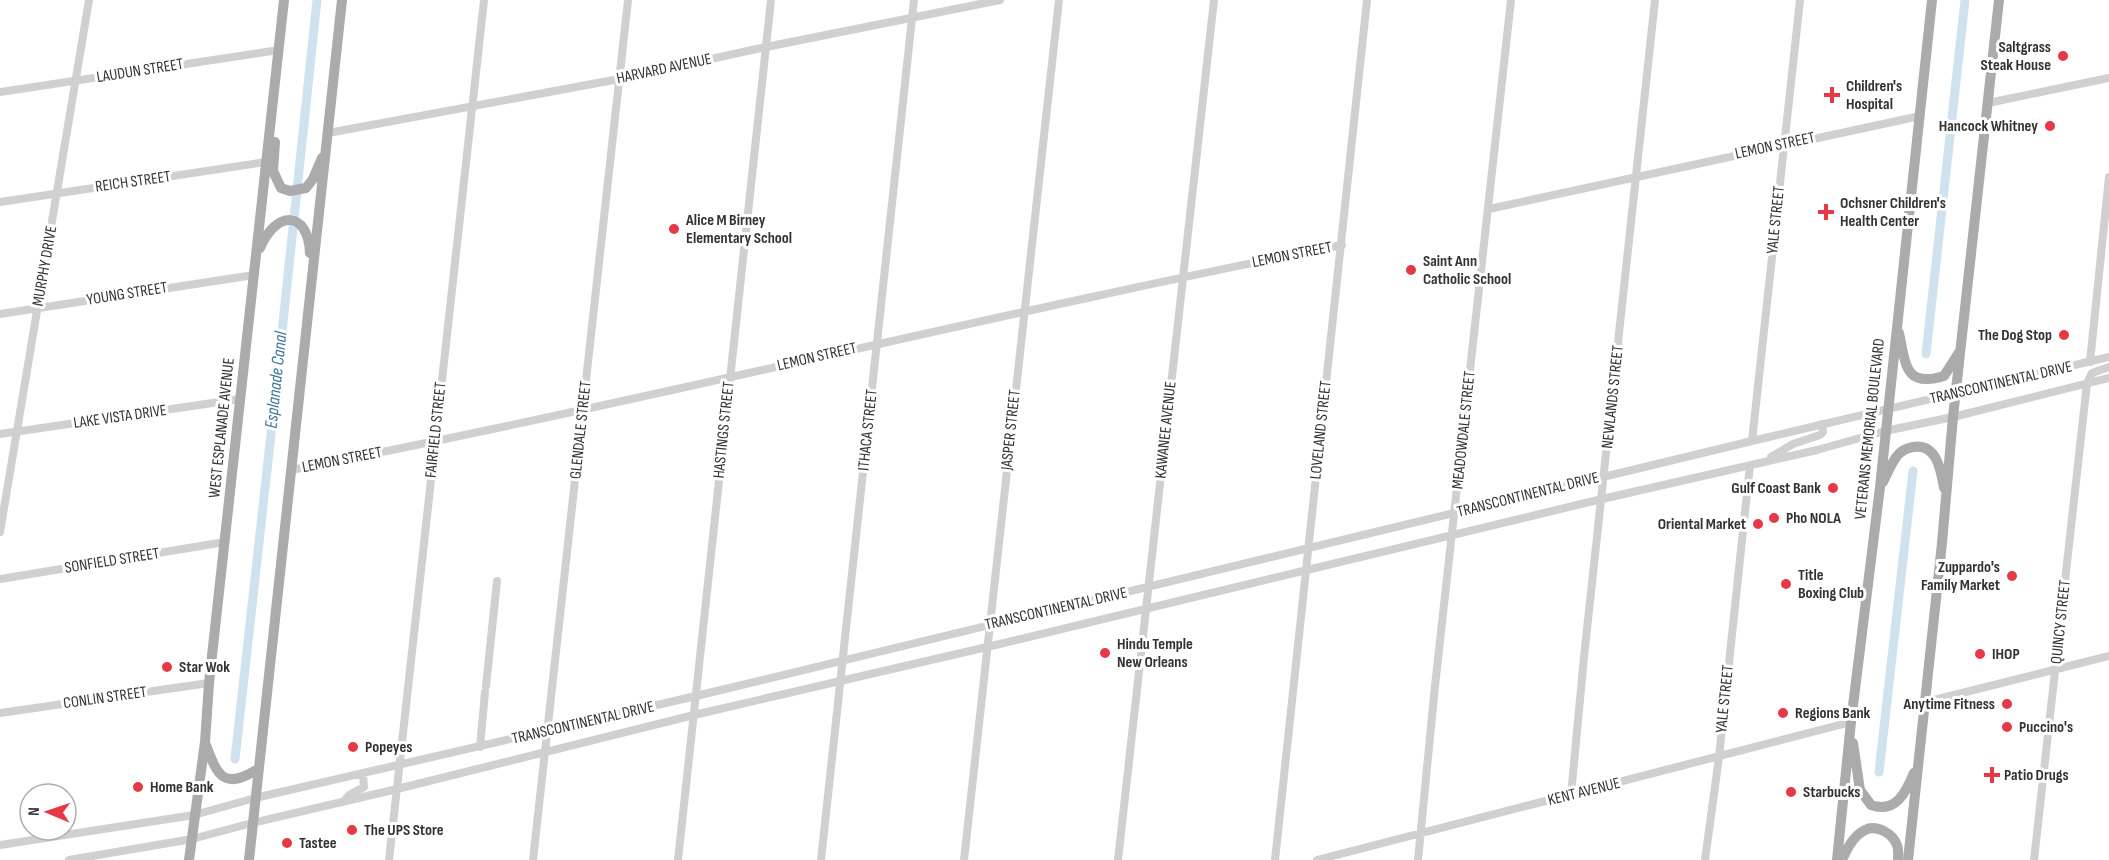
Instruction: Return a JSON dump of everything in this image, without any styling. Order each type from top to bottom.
[{"type":"main road","name":"WEST ESPLANADE AVENUE","points":[[189,860],[205,742],[209,683],[284,0]]},
{"type":"main road","points":[[249,860],[342,0]]},
{"type":"main road","name":"VETERANS MEMORIAL BOULEVARD","points":[[1837,860],[1932,0]]},
{"type":"main road","points":[[1908,860],[1947,500],[1953,417],[1999,0]]},
{"type":"main road","points":[[275,80],[279,102],[273,171],[281,188],[295,191],[306,188],[313,179],[326,148]]},
{"type":"main road","points":[[255,260],[265,237],[274,225],[282,220],[292,220],[303,227],[309,240],[311,283]]},
{"type":"main road","points":[[1897,324],[1906,363],[1911,374],[1919,379],[1930,380],[1944,376],[1961,348]]},
{"type":"main road","points":[[1880,487],[1897,456],[1905,449],[1915,446],[1924,447],[1931,451],[1940,467],[1947,500]]},
{"type":"main road","points":[[1851,722],[1858,785],[1863,796],[1871,805],[1886,807],[1897,802],[1907,791],[1920,759]]},
{"type":"main road","points":[[205,742],[214,765],[222,776],[230,780],[239,779],[258,769]]},
{"type":"main road","points":[[1842,860],[1858,834],[1871,828],[1884,831],[1893,839],[1897,846],[1898,860]]},
{"type":"street","name":"MURPHY DRIVE","points":[[0,532],[89,0]]},
{"type":"street","name":"FAIRFIELD STREET","points":[[389,860],[484,0]]},
{"type":"street","name":"GLENDALE STREET","points":[[533,860],[628,0]]},
{"type":"street","name":"HASTINGS STREET","points":[[678,860],[771,0]]},
{"type":"street","name":"ITHACA STREET","points":[[821,860],[914,0]]},
{"type":"street","name":"HARVARD AVENUE","points":[[328,134],[619,79],[1000,0]]},
{"type":"street","name":"JASPER STREET","points":[[964,860],[1059,0]]},
{"type":"street","name":"KAWANEE AVENUE","points":[[1118,860],[1214,0]]},
{"type":"street","name":"LOVELAND STREET","points":[[1275,860],[1367,0]]},
{"type":"street","name":"MEADOWDALE STREET","points":[[1418,860],[1435,686],[1511,0]]},
{"type":"street","name":"NEWLANDS STREET","points":[[1571,795],[1656,0]]},
{"type":"street","name":"YALE STREET","points":[[1752,441],[1800,0]]},
{"type":"street","name":"LAUDUN STREET","points":[[0,92],[279,50]]},
{"type":"street","points":[[1988,103],[2109,78]]},
{"type":"street","name":"LEMON STREET","points":[[1489,208],[1920,116]]},
{"type":"street","name":"REICH STREET","points":[[0,202],[266,162]]},
{"type":"street","points":[[2090,362],[2109,177]]},
{"type":"street","name":"LEMON STREET","points":[[291,470],[583,410],[1184,276],[1342,245]]},
{"type":"street","name":"YOUNG STREET","points":[[0,314],[254,275]]},
{"type":"street","name":"TRANSCONTINENTAL DRIVE","points":[[0,845],[194,815],[255,798],[696,696],[1605,476],[2109,357]]},
{"type":"street","points":[[2087,383],[2092,373],[2109,366]]},
{"type":"street","name":"TRANSCONTINENTAL DRIVE","points":[[69,860],[192,839],[694,715],[1765,460],[1817,450],[1885,431],[1953,417],[2109,378]]},
{"type":"street","name":"QUINCY STREET","points":[[2034,860],[2087,383]]},
{"type":"street","name":"LAKE VISTA DRIVE","points":[[0,434],[240,399]]},
{"type":"street","points":[[1765,460],[1793,444],[1821,435],[1822,424]]},
{"type":"street","name":"YALE STREET","points":[[1705,860],[1719,757],[1750,465]]},
{"type":"street","name":"SONFIELD STREET","points":[[0,579],[225,543]]},
{"type":"street","points":[[480,747],[497,581]]},
{"type":"street","points":[[1926,702],[2109,656]]},
{"type":"street","name":"CONLIN STREET","points":[[0,713],[209,683]]},
{"type":"street","name":"KENT AVENUE","points":[[1317,860],[1851,722]]},
{"type":"street","points":[[343,802],[349,795],[364,787],[363,774]]},
{"type":"waterway","name":"Esplanade Canal","points":[[235,759],[317,0]]},
{"type":"waterway","points":[[1926,354],[1965,0]]},
{"type":"waterway","points":[[1879,772],[1913,471]]},
{"type":"place","name":"Saltgrass Steak House","points":[[2063,56]]},
{"type":"place","name":"Children's Hospital","points":[[1832,95]]},
{"type":"place","name":"Hancock Whitney","points":[[2050,126]]},
{"type":"place","name":"Ochsner Children's Health Center","points":[[1826,212]]},
{"type":"place","name":"Alice M Birney Elementary School","points":[[674,229]]},
{"type":"place","name":"Saint Ann Catholic School","points":[[1411,270]]},
{"type":"place","name":"The Dog Stop","points":[[2064,335]]},
{"type":"place","name":"Gulf Coast Bank","points":[[1833,488]]},
{"type":"place","name":"Pho NOLA","points":[[1774,518]]},
{"type":"place","name":"Oriental Market","points":[[1758,524]]},
{"type":"place","name":"Zuppardo's Family Market","points":[[2012,576]]},
{"type":"place","name":"Title Boxing Club","points":[[1786,584]]},
{"type":"place","name":"Hindu Temple New Orleans","points":[[1105,653]]},
{"type":"place","name":"IHOP","points":[[1980,654]]},
{"type":"place","name":"Star Wok","points":[[167,667]]},
{"type":"place","name":"Anytime Fitness","points":[[2007,704]]},
{"type":"place","name":"Regions Bank","points":[[1783,713]]},
{"type":"place","name":"Puccino's","points":[[2007,727]]},
{"type":"place","name":"Popeyes","points":[[353,747]]},
{"type":"place","name":"Patio Drugs","points":[[1992,775]]},
{"type":"place","name":"Home Bank","points":[[138,787]]},
{"type":"place","name":"Starbucks","points":[[1791,792]]},
{"type":"place","name":"The UPS Store","points":[[352,830]]},
{"type":"place","name":"Tastee","points":[[287,843]]}]
